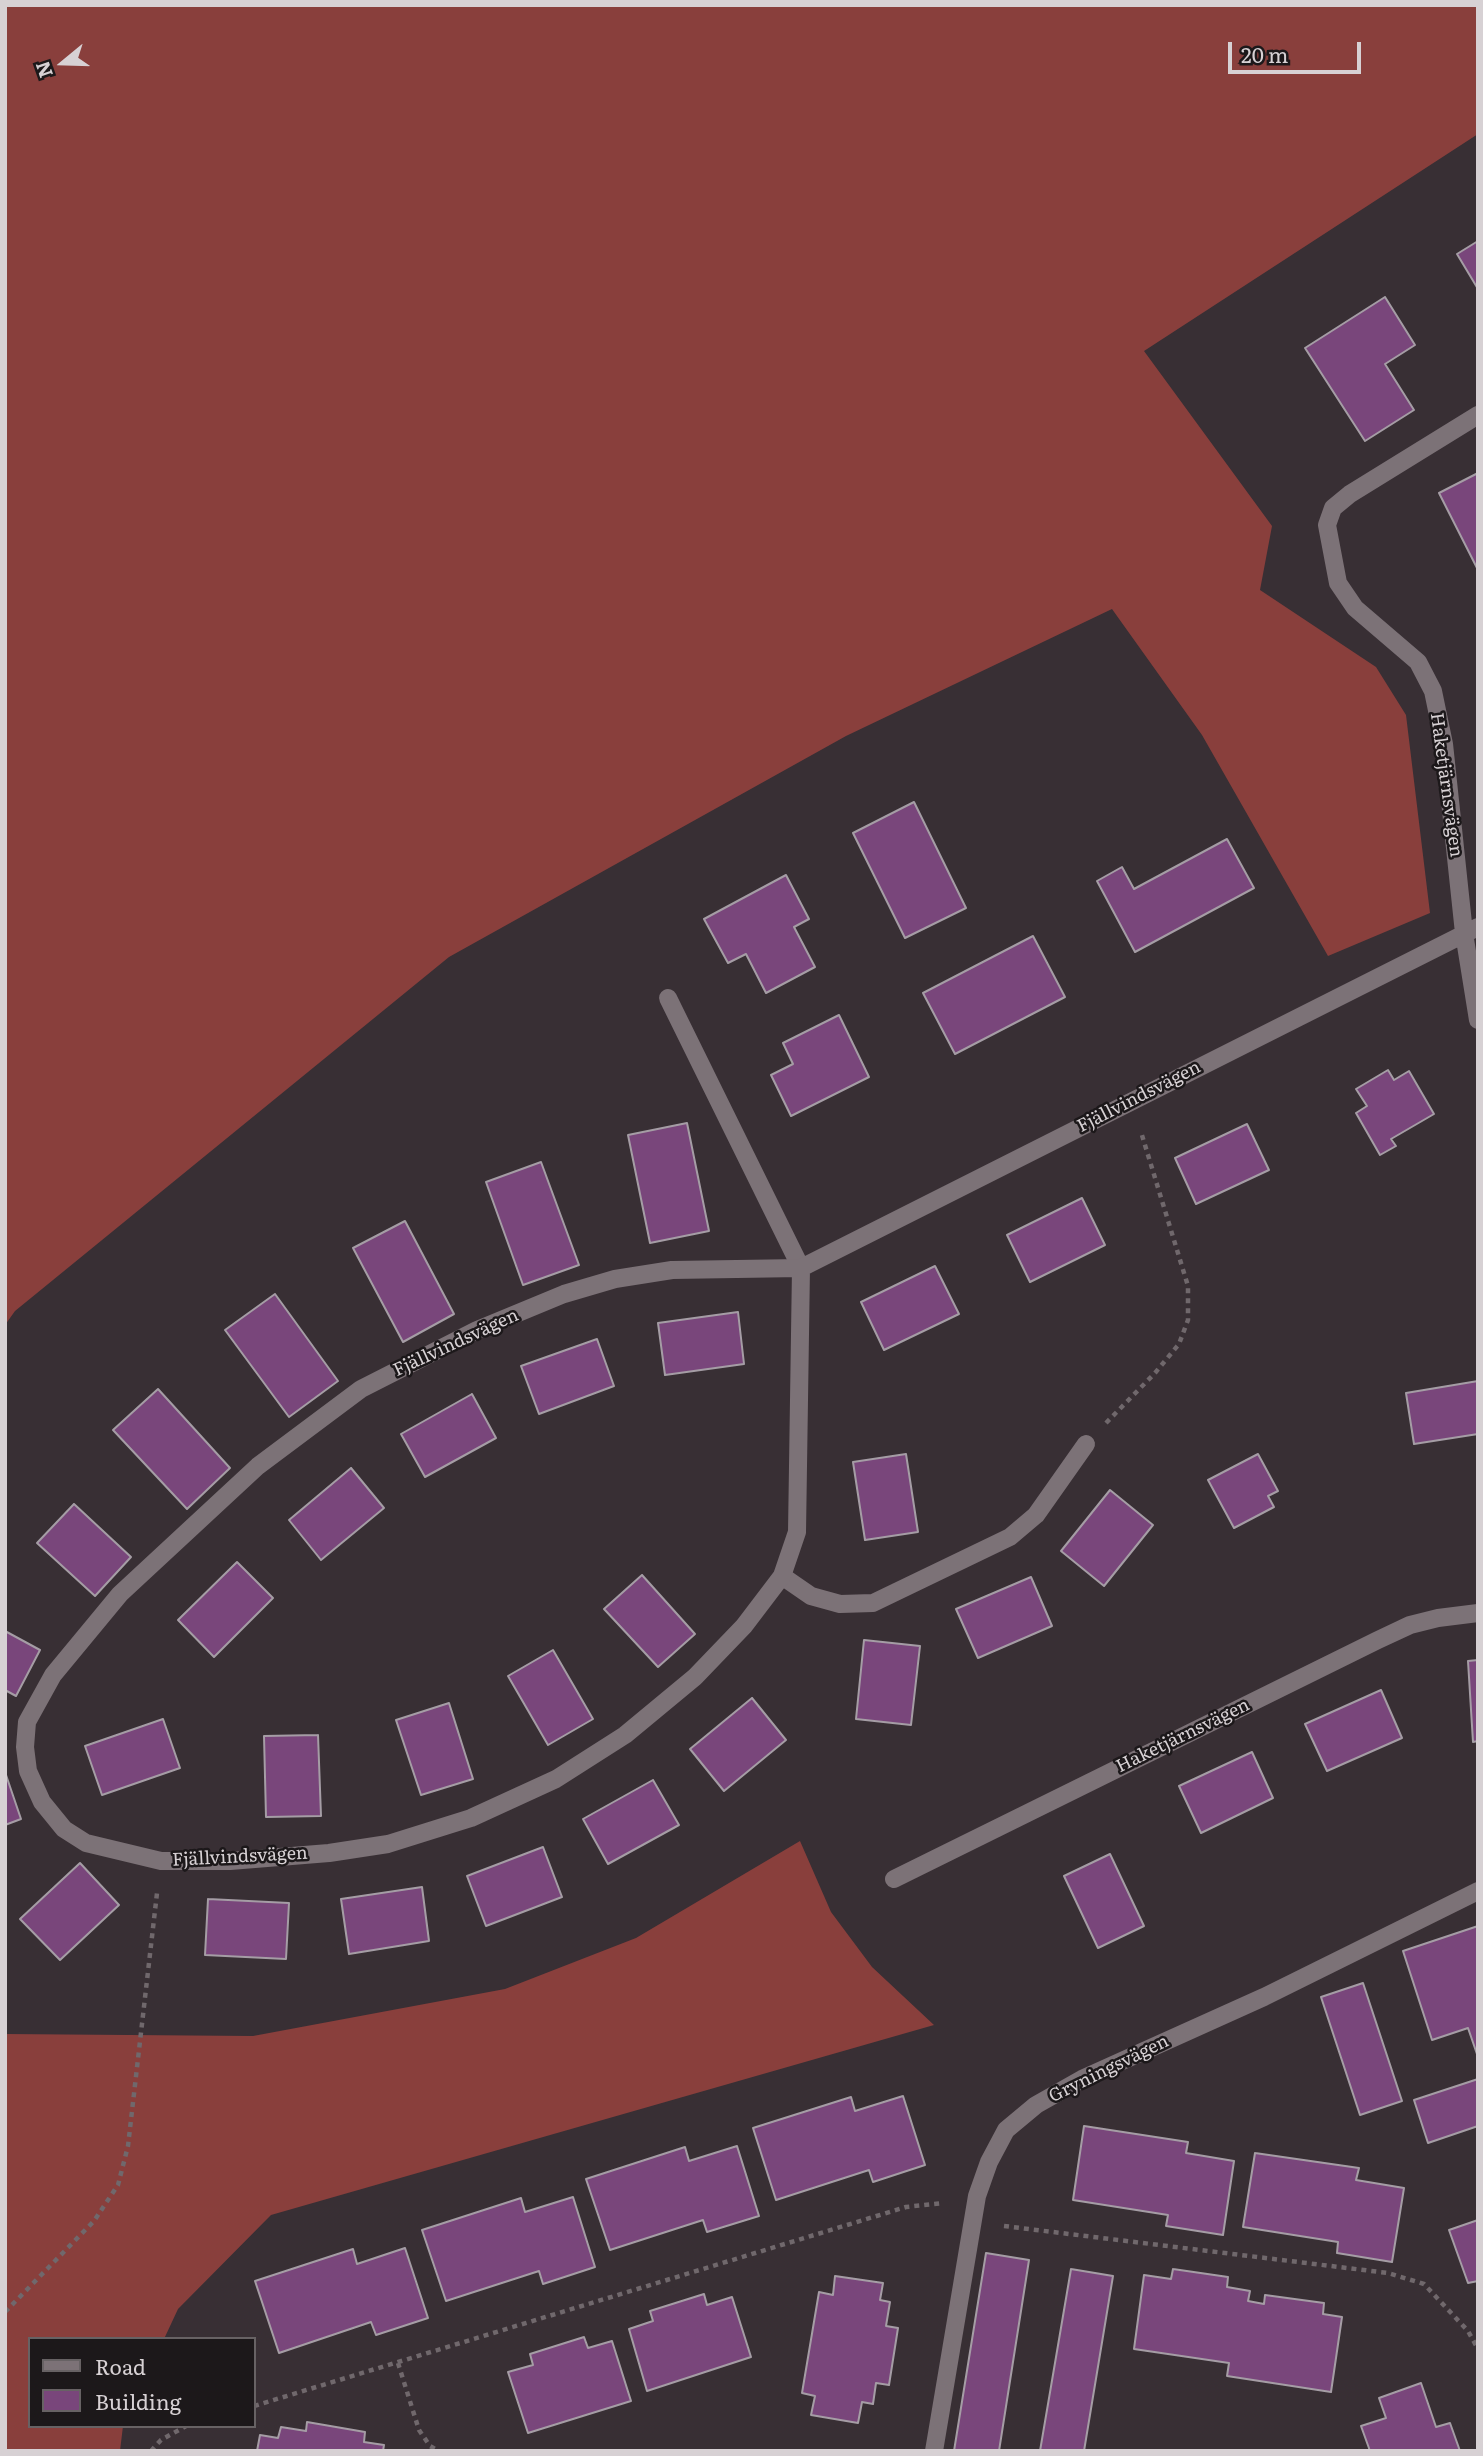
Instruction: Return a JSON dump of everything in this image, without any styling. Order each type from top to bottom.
[{"type":"street","name":"Haketjärnsvägen","points":[[1478,415],[1350,494],[1333,508],[1327,524],[1338,583],[1355,608],[1418,662],[1433,691],[1444,744],[1471,930],[1478,1020]]},
{"type":"street","name":"Fjällvindsvägen","points":[[801,1268],[797,1532],[782,1576],[744,1626],[695,1677],[625,1735],[556,1779],[471,1818],[388,1844],[328,1853],[230,1861],[161,1861],[86,1843],[64,1829],[42,1802],[28,1771],[25,1746],[27,1723],[53,1675],[130,1584],[258,1466],[361,1389],[477,1330],[564,1294],[615,1279],[672,1270],[801,1268],[1471,930]]},
{"type":"street","points":[[668,998],[801,1268]]},
{"type":"street","points":[[782,1576],[811,1596],[840,1604],[873,1603],[1010,1537],[1036,1515],[1086,1444]]},
{"type":"street","name":"Haketjärnsvägen","points":[[894,1879],[1410,1625],[1478,1613]]},
{"type":"street","name":"Gryningsvägen","points":[[934,2451],[977,2196],[989,2162],[1006,2130],[1036,2105],[1082,2079],[1264,1997],[1478,1891]]},
{"type":"path","points":[[1086,1444],[1179,1344],[1188,1320],[1188,1286],[1131,1101]]},
{"type":"path","points":[[5,2312],[94,2221],[118,2185],[128,2146],[161,1861]]},
{"type":"path","points":[[256,2405],[906,2207],[945,2202]]},
{"type":"path","points":[[972,2222],[1388,2273],[1424,2284],[1468,2330],[1478,2349]]},
{"type":"path","points":[[398,2363],[419,2430],[430,2446],[439,2451]]},
{"type":"path","points":[[150,2451],[161,2440],[182,2428]]},
{"type":"shaded area","points":[[5,5],[1478,5],[1478,134],[1144,351],[1272,526],[1260,590],[1376,667],[1406,715],[1430,913],[1328,956],[1202,735],[1112,609],[846,736],[449,957],[15,1311],[5,1325]]},
{"type":"shaded area","points":[[800,1841],[831,1912],[872,1967],[934,2025],[271,2215],[178,2309],[165,2337],[28,2337],[28,2428],[123,2428],[120,2451],[5,2451],[5,2034],[253,2036],[505,1989],[636,1938]]},
{"type":"building","points":[[1478,241],[1478,289],[1457,254]]},
{"type":"building","points":[[1385,297],[1415,345],[1385,364],[1414,410],[1365,441],[1305,348]]},
{"type":"building","points":[[1478,473],[1478,568],[1477,568],[1439,493]]},
{"type":"building","points":[[914,802],[966,908],[905,938],[853,833]]},
{"type":"building","points":[[1227,839],[1254,888],[1135,952],[1097,881],[1122,867],[1134,889]]},
{"type":"building","points":[[786,875],[809,919],[794,927],[815,967],[766,993],[746,954],[728,963],[704,919]]},
{"type":"building","points":[[1033,936],[1065,997],[955,1054],[923,993]]},
{"type":"building","points":[[839,1015],[869,1077],[791,1116],[771,1075],[793,1064],[783,1043]]},
{"type":"building","points":[[1388,1070],[1394,1080],[1409,1071],[1434,1114],[1391,1139],[1396,1146],[1380,1155],[1356,1113],[1367,1106],[1356,1089]]},
{"type":"building","points":[[687,1123],[709,1231],[650,1243],[628,1135]]},
{"type":"building","points":[[1247,1124],[1269,1170],[1196,1204],[1175,1158]]},
{"type":"building","points":[[541,1162],[579,1265],[523,1285],[486,1182]]},
{"type":"building","points":[[1082,1198],[1105,1245],[1030,1282],[1007,1235]]},
{"type":"building","points":[[405,1221],[454,1314],[403,1342],[353,1248]]},
{"type":"building","points":[[935,1266],[959,1314],[884,1350],[861,1302]]},
{"type":"building","points":[[275,1294],[338,1381],[289,1417],[225,1330]]},
{"type":"building","points":[[738,1312],[744,1364],[665,1375],[658,1323]]},
{"type":"building","points":[[597,1339],[614,1386],[539,1414],[521,1366]]},
{"type":"building","points":[[1478,1381],[1478,1434],[1414,1444],[1406,1393]]},
{"type":"building","points":[[158,1389],[230,1468],[187,1509],[113,1430]]},
{"type":"building","points":[[472,1394],[496,1438],[425,1477],[401,1434]]},
{"type":"building","points":[[906,1454],[918,1532],[865,1540],[853,1462]]},
{"type":"building","points":[[1258,1454],[1278,1491],[1268,1496],[1274,1507],[1234,1528],[1208,1480]]},
{"type":"building","points":[[351,1468],[384,1508],[321,1560],[289,1520]]},
{"type":"building","points":[[1110,1490],[1153,1525],[1104,1586],[1061,1551]]},
{"type":"building","points":[[74,1504],[131,1557],[95,1596],[37,1543]]},
{"type":"building","points":[[237,1562],[273,1598],[214,1657],[178,1620]]},
{"type":"building","points":[[642,1575],[695,1634],[658,1667],[604,1609]]},
{"type":"building","points":[[1031,1577],[1052,1626],[978,1658],[956,1609]]},
{"type":"building","points":[[5,1631],[40,1650],[16,1696],[5,1690]]},
{"type":"building","points":[[864,1640],[920,1646],[911,1725],[856,1719]]},
{"type":"building","points":[[553,1650],[593,1719],[548,1745],[508,1676]]},
{"type":"building","points":[[1478,1660],[1478,1741],[1473,1742],[1468,1661]]},
{"type":"building","points":[[1381,1690],[1402,1738],[1327,1771],[1305,1724]]},
{"type":"building","points":[[752,1698],[786,1740],[724,1791],[690,1749]]},
{"type":"building","points":[[449,1703],[473,1779],[421,1795],[396,1720]]},
{"type":"building","points":[[163,1719],[180,1768],[102,1795],[85,1746]]},
{"type":"building","points":[[318,1735],[321,1816],[266,1817],[264,1736]]},
{"type":"building","points":[[1252,1752],[1273,1798],[1201,1833],[1179,1786]]},
{"type":"building","points":[[5,1772],[21,1819],[5,1825]]},
{"type":"building","points":[[653,1780],[679,1825],[608,1864],[583,1819]]},
{"type":"building","points":[[543,1847],[562,1897],[486,1926],[467,1876]]},
{"type":"building","points":[[1110,1854],[1144,1926],[1098,1948],[1064,1876]]},
{"type":"building","points":[[80,1863],[119,1905],[60,1960],[20,1919]]},
{"type":"building","points":[[422,1887],[429,1941],[349,1954],[341,1899]]},
{"type":"building","points":[[208,1899],[289,1903],[286,1959],[205,1955]]},
{"type":"building","points":[[1478,1926],[1478,2057],[1468,2028],[1432,2040],[1403,1951]]},
{"type":"building","points":[[1363,1983],[1402,2101],[1360,2115],[1321,1997]]},
{"type":"building","points":[[1478,2079],[1478,2126],[1428,2143],[1414,2100]]},
{"type":"building","points":[[903,2096],[925,2165],[873,2182],[869,2170],[776,2200],[753,2128],[851,2097],[855,2111]]},
{"type":"building","points":[[1084,2126],[1188,2142],[1186,2153],[1234,2161],[1223,2235],[1166,2226],[1168,2215],[1073,2200]]},
{"type":"building","points":[[737,2146],[759,2216],[707,2232],[703,2220],[610,2250],[586,2179],[685,2147],[689,2161]]},
{"type":"building","points":[[1255,2153],[1359,2168],[1356,2180],[1404,2188],[1392,2262],[1337,2253],[1338,2242],[1243,2227]]},
{"type":"building","points":[[573,2197],[595,2267],[543,2284],[539,2271],[446,2301],[422,2230],[521,2198],[525,2212]]},
{"type":"building","points":[[1478,2220],[1478,2281],[1468,2283],[1449,2230]]},
{"type":"building","points":[[405,2248],[428,2318],[376,2335],[371,2322],[279,2353],[255,2281],[353,2249],[357,2264]]},
{"type":"building","points":[[986,2253],[1029,2260],[999,2451],[954,2451]]},
{"type":"building","points":[[1071,2269],[1113,2276],[1084,2451],[1040,2451]]},
{"type":"building","points":[[1173,2269],[1228,2277],[1227,2287],[1250,2291],[1248,2301],[1264,2304],[1265,2295],[1324,2303],[1323,2314],[1342,2317],[1331,2392],[1227,2376],[1229,2363],[1134,2349],[1144,2275],[1171,2279]]},
{"type":"building","points":[[835,2276],[883,2283],[880,2300],[890,2302],[886,2326],[898,2328],[889,2385],[876,2383],[873,2404],[862,2402],[858,2423],[811,2415],[815,2396],[802,2393],[819,2292],[833,2295]]},
{"type":"building","points":[[704,2294],[707,2305],[732,2297],[751,2357],[647,2391],[629,2329],[653,2321],[650,2311]]},
{"type":"building","points":[[584,2337],[588,2348],[612,2341],[631,2401],[528,2433],[508,2372],[533,2365],[530,2354]]},
{"type":"building","points":[[1421,2383],[1436,2427],[1450,2423],[1460,2451],[1370,2451],[1361,2426],[1386,2418],[1379,2398]]},
{"type":"building","points":[[307,2422],[365,2432],[364,2442],[384,2445],[383,2451],[257,2451],[260,2435],[278,2438],[281,2427],[306,2431]]}]
